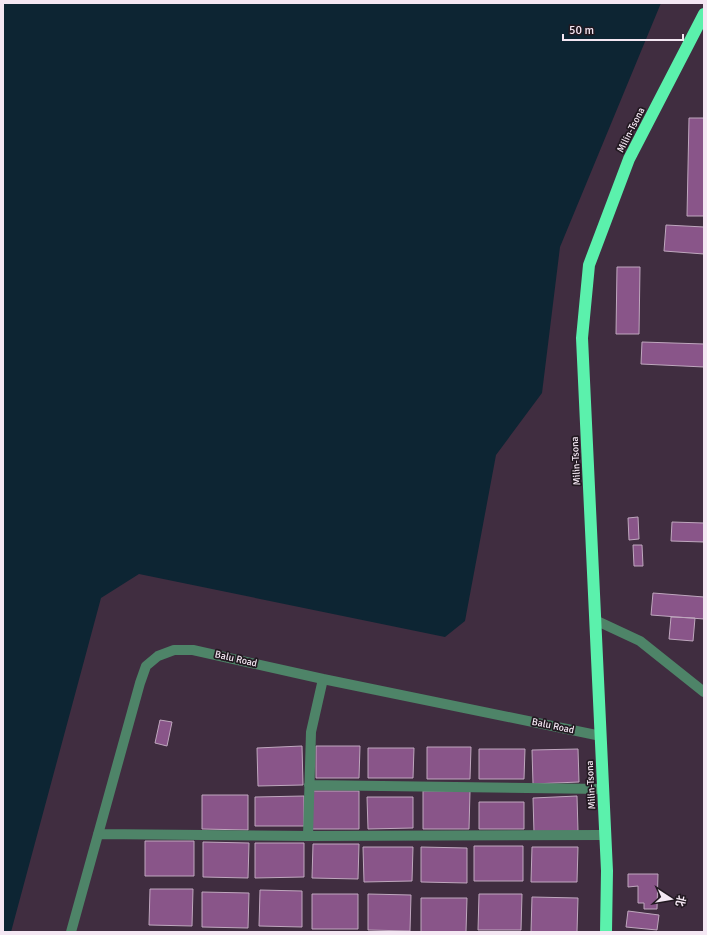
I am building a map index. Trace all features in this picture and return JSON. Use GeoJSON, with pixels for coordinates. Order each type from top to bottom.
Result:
{"type":"FeatureCollection","features":[{"type":"Feature","properties":{"kind":"highway","name":"Milin-Tsona"},"geometry":{"type":"LineString","coordinates":[[606,932],[607,871],[582,338],[589,265],[629,159],[704,14]]}},
{"type":"Feature","properties":{"kind":"street"},"geometry":{"type":"LineString","coordinates":[[595,620],[640,641],[704,692]]}},
{"type":"Feature","properties":{"kind":"street","name":"Balu Road"},"geometry":{"type":"LineString","coordinates":[[72,932],[140,683],[146,666],[158,656],[174,650],[193,650],[601,736]]}},
{"type":"Feature","properties":{"kind":"street"},"geometry":{"type":"LineString","coordinates":[[308,836],[311,732],[323,678]]}},
{"type":"Feature","properties":{"kind":"street"},"geometry":{"type":"LineString","coordinates":[[309,785],[603,789]]}},
{"type":"Feature","properties":{"kind":"street"},"geometry":{"type":"LineString","coordinates":[[98,834],[308,836],[605,834]]}},
{"type":"Feature","properties":{"kind":"water"},"geometry":{"type":"Polygon","coordinates":[[[3,3],[661,3],[560,247],[542,393],[496,455],[465,621],[445,637],[139,574],[101,598],[11,932],[3,932],[3,3]]]}},
{"type":"Feature","properties":{"kind":"building"},"geometry":{"type":"Polygon","coordinates":[[[689,118],[704,118],[704,216],[687,216],[689,118]]]}},
{"type":"Feature","properties":{"kind":"building"},"geometry":{"type":"Polygon","coordinates":[[[666,225],[704,227],[704,254],[664,251],[666,225]]]}},
{"type":"Feature","properties":{"kind":"building"},"geometry":{"type":"Polygon","coordinates":[[[617,267],[640,267],[639,334],[616,334],[617,267]]]}},
{"type":"Feature","properties":{"kind":"building"},"geometry":{"type":"Polygon","coordinates":[[[642,342],[704,344],[704,367],[641,364],[642,342]]]}},
{"type":"Feature","properties":{"kind":"building"},"geometry":{"type":"Polygon","coordinates":[[[638,517],[639,539],[629,540],[628,518],[638,517]]]}},
{"type":"Feature","properties":{"kind":"building"},"geometry":{"type":"Polygon","coordinates":[[[672,522],[704,523],[704,542],[671,541],[672,522]]]}},
{"type":"Feature","properties":{"kind":"building"},"geometry":{"type":"Polygon","coordinates":[[[633,545],[642,545],[643,566],[634,566],[633,545]]]}},
{"type":"Feature","properties":{"kind":"building"},"geometry":{"type":"Polygon","coordinates":[[[653,593],[704,597],[704,619],[651,615],[653,593]]]}},
{"type":"Feature","properties":{"kind":"building"},"geometry":{"type":"Polygon","coordinates":[[[671,617],[695,618],[693,641],[669,639],[671,617]]]}},
{"type":"Feature","properties":{"kind":"building"},"geometry":{"type":"Polygon","coordinates":[[[160,720],[172,722],[167,746],[155,743],[160,720]]]}},
{"type":"Feature","properties":{"kind":"building"},"geometry":{"type":"Polygon","coordinates":[[[302,746],[303,785],[258,786],[257,748],[302,746]]]}},
{"type":"Feature","properties":{"kind":"building"},"geometry":{"type":"Polygon","coordinates":[[[316,746],[360,746],[359,778],[316,778],[316,746]]]}},
{"type":"Feature","properties":{"kind":"building"},"geometry":{"type":"Polygon","coordinates":[[[427,747],[471,747],[470,779],[427,779],[427,747]]]}},
{"type":"Feature","properties":{"kind":"building"},"geometry":{"type":"Polygon","coordinates":[[[368,748],[414,748],[413,778],[368,778],[368,748]]]}},
{"type":"Feature","properties":{"kind":"building"},"geometry":{"type":"Polygon","coordinates":[[[479,749],[525,749],[524,779],[479,779],[479,749]]]}},
{"type":"Feature","properties":{"kind":"building"},"geometry":{"type":"Polygon","coordinates":[[[578,749],[579,782],[533,784],[532,750],[578,749]]]}},
{"type":"Feature","properties":{"kind":"building"},"geometry":{"type":"Polygon","coordinates":[[[312,791],[359,791],[359,829],[312,829],[312,791]]]}},
{"type":"Feature","properties":{"kind":"building"},"geometry":{"type":"Polygon","coordinates":[[[423,791],[470,791],[469,829],[423,829],[423,791]]]}},
{"type":"Feature","properties":{"kind":"building"},"geometry":{"type":"Polygon","coordinates":[[[202,795],[248,795],[248,830],[202,829],[202,795]]]}},
{"type":"Feature","properties":{"kind":"building"},"geometry":{"type":"Polygon","coordinates":[[[304,796],[304,826],[255,826],[255,797],[304,796]]]}},
{"type":"Feature","properties":{"kind":"building"},"geometry":{"type":"Polygon","coordinates":[[[577,796],[578,831],[534,833],[533,798],[577,796]]]}},
{"type":"Feature","properties":{"kind":"building"},"geometry":{"type":"Polygon","coordinates":[[[367,797],[413,797],[413,828],[368,829],[367,797]]]}},
{"type":"Feature","properties":{"kind":"building"},"geometry":{"type":"Polygon","coordinates":[[[479,802],[524,802],[524,829],[479,829],[479,802]]]}},
{"type":"Feature","properties":{"kind":"building"},"geometry":{"type":"Polygon","coordinates":[[[145,841],[194,841],[194,876],[145,876],[145,841]]]}},
{"type":"Feature","properties":{"kind":"building"},"geometry":{"type":"Polygon","coordinates":[[[203,842],[249,843],[248,878],[203,877],[203,842]]]}},
{"type":"Feature","properties":{"kind":"building"},"geometry":{"type":"Polygon","coordinates":[[[255,843],[304,843],[304,877],[255,878],[255,843]]]}},
{"type":"Feature","properties":{"kind":"building"},"geometry":{"type":"Polygon","coordinates":[[[313,844],[359,844],[358,879],[312,878],[313,844]]]}},
{"type":"Feature","properties":{"kind":"building"},"geometry":{"type":"Polygon","coordinates":[[[474,846],[523,846],[523,881],[474,881],[474,846]]]}},
{"type":"Feature","properties":{"kind":"building"},"geometry":{"type":"Polygon","coordinates":[[[363,847],[413,847],[412,881],[364,882],[363,847]]]}},
{"type":"Feature","properties":{"kind":"building"},"geometry":{"type":"Polygon","coordinates":[[[421,847],[467,848],[467,883],[421,882],[421,847]]]}},
{"type":"Feature","properties":{"kind":"building"},"geometry":{"type":"Polygon","coordinates":[[[532,847],[578,847],[577,882],[531,882],[532,847]]]}},
{"type":"Feature","properties":{"kind":"building"},"geometry":{"type":"Polygon","coordinates":[[[628,874],[658,874],[657,909],[644,909],[644,903],[638,903],[638,886],[628,887],[628,874]]]}},
{"type":"Feature","properties":{"kind":"building"},"geometry":{"type":"Polygon","coordinates":[[[150,889],[193,889],[192,926],[149,925],[150,889]]]}},
{"type":"Feature","properties":{"kind":"building"},"geometry":{"type":"Polygon","coordinates":[[[260,890],[302,891],[302,927],[259,926],[260,890]]]}},
{"type":"Feature","properties":{"kind":"building"},"geometry":{"type":"Polygon","coordinates":[[[202,892],[249,893],[248,928],[202,927],[202,892]]]}},
{"type":"Feature","properties":{"kind":"building"},"geometry":{"type":"Polygon","coordinates":[[[312,894],[358,894],[358,929],[312,929],[312,894]]]}},
{"type":"Feature","properties":{"kind":"building"},"geometry":{"type":"Polygon","coordinates":[[[368,894],[411,895],[410,931],[368,930],[368,894]]]}},
{"type":"Feature","properties":{"kind":"building"},"geometry":{"type":"Polygon","coordinates":[[[479,894],[522,894],[521,930],[478,930],[479,894]]]}},
{"type":"Feature","properties":{"kind":"building"},"geometry":{"type":"Polygon","coordinates":[[[532,897],[578,898],[577,932],[531,932],[532,897]]]}},
{"type":"Feature","properties":{"kind":"building"},"geometry":{"type":"Polygon","coordinates":[[[421,898],[467,898],[466,932],[421,932],[421,898]]]}},
{"type":"Feature","properties":{"kind":"building"},"geometry":{"type":"Polygon","coordinates":[[[628,911],[659,915],[657,930],[626,927],[628,911]]]}}]}
